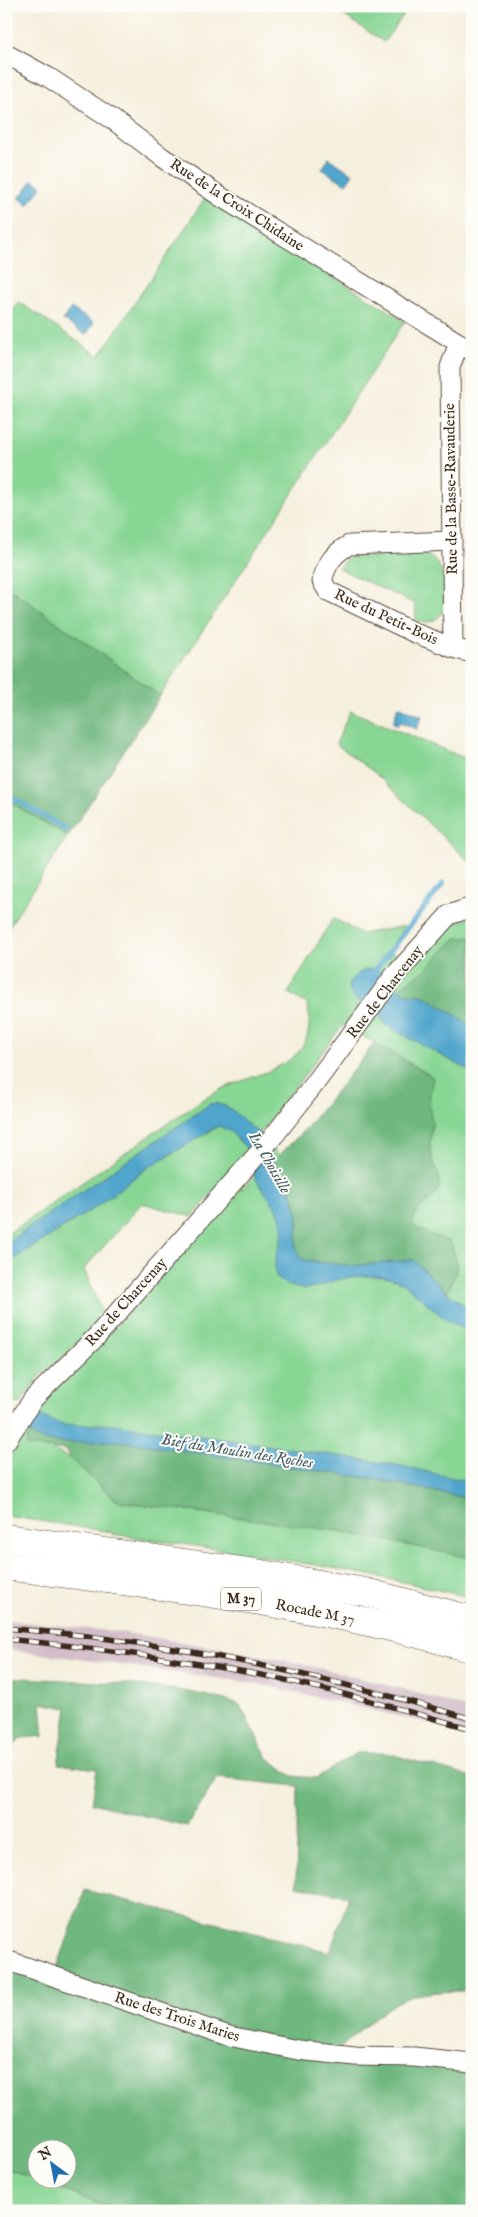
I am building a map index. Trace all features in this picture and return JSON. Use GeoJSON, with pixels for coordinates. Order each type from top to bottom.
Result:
{"type":"FeatureCollection","features":[{"type":"Feature","properties":{"kind":"highway","name":"Rocade M 37"},"geometry":{"type":"LineString","coordinates":[[6,1538],[250,1572],[356,1591],[472,1620]]}},
{"type":"Feature","properties":{"kind":"highway","name":"Rocade M 37"},"geometry":{"type":"LineString","coordinates":[[6,1566],[252,1600],[355,1619],[472,1649]]}},
{"type":"Feature","properties":{"kind":"street","name":"Rue de la Croix Chidaine"},"geometry":{"type":"LineString","coordinates":[[6,54],[48,76],[221,197],[465,347]]}},
{"type":"Feature","properties":{"kind":"street","name":"Rue de la Basse-Ravauderie"},"geometry":{"type":"LineString","coordinates":[[453,648],[450,367],[465,347]]}},
{"type":"Feature","properties":{"kind":"street","name":"Rue du Petit-Bois"},"geometry":{"type":"LineString","coordinates":[[452,541],[349,545],[337,552],[327,564],[322,581],[328,591],[415,633],[453,648]]}},
{"type":"Feature","properties":{"kind":"street"},"geometry":{"type":"LineString","coordinates":[[453,648],[472,653]]}},
{"type":"Feature","properties":{"kind":"street","name":"Rue de Charcenay"},"geometry":{"type":"LineString","coordinates":[[10,1434],[28,1406],[96,1337],[272,1138],[394,976],[449,915],[472,907]]}},
{"type":"Feature","properties":{"kind":"street","name":"Rue des Trois Maries"},"geometry":{"type":"LineString","coordinates":[[6,1960],[229,2036],[298,2050],[325,2053],[355,2056],[414,2057],[472,2063]]}},
{"type":"Feature","properties":{"kind":"shaded area"},"geometry":{"type":"Polygon","coordinates":[[[6,1620],[126,1633],[212,1647],[298,1663],[399,1688],[472,1710],[472,1737],[432,1724],[260,1684],[6,1649],[6,1620]]]}},
{"type":"Feature","properties":{"kind":"green space"},"geometry":{"type":"Polygon","coordinates":[[[330,6],[410,6],[384,42],[330,6]]]}},
{"type":"Feature","properties":{"kind":"green space"},"geometry":{"type":"Polygon","coordinates":[[[206,197],[405,321],[160,696],[6,586],[6,322],[19,302],[99,356],[206,197]]]}},
{"type":"Feature","properties":{"kind":"green space"},"geometry":{"type":"Polygon","coordinates":[[[421,554],[430,557],[436,562],[443,577],[444,586],[443,612],[434,620],[428,622],[416,622],[415,604],[338,568],[347,558],[351,557],[421,554]]]}},
{"type":"Feature","properties":{"kind":"green space"},"geometry":{"type":"Polygon","coordinates":[[[6,586],[160,696],[68,836],[6,800],[6,586]]]}},
{"type":"Feature","properties":{"kind":"green space"},"geometry":{"type":"Polygon","coordinates":[[[350,711],[472,761],[472,864],[375,773],[336,744],[350,711]]]}},
{"type":"Feature","properties":{"kind":"green space"},"geometry":{"type":"Polygon","coordinates":[[[6,800],[68,836],[6,931],[6,800]]]}},
{"type":"Feature","properties":{"kind":"green space"},"geometry":{"type":"Polygon","coordinates":[[[472,917],[472,1513],[25,1419],[114,1328],[171,1266],[199,1234],[251,1167],[240,1191],[254,1177],[258,1158],[272,1146],[279,1156],[309,1125],[375,1043],[343,1025],[260,1133],[231,1109],[218,1104],[210,1104],[6,1243],[6,1235],[200,1101],[289,1060],[299,1050],[306,1038],[309,1023],[307,1004],[288,993],[333,918],[361,934],[405,926],[388,950],[414,965],[447,930],[455,924],[472,917]]]}},
{"type":"Feature","properties":{"kind":"green space"},"geometry":{"type":"Polygon","coordinates":[[[472,937],[472,1026],[425,996],[409,994],[398,989],[424,971],[456,938],[472,937]]]}},
{"type":"Feature","properties":{"kind":"green space"},"geometry":{"type":"Polygon","coordinates":[[[375,1043],[433,1077],[429,1101],[432,1124],[430,1146],[433,1162],[439,1175],[439,1189],[416,1212],[412,1223],[418,1229],[450,1242],[455,1256],[456,1267],[454,1278],[447,1292],[413,1260],[351,1266],[304,1260],[300,1257],[296,1248],[298,1215],[294,1198],[287,1183],[273,1162],[309,1125],[375,1043]]]}},
{"type":"Feature","properties":{"kind":"green space"},"geometry":{"type":"Polygon","coordinates":[[[219,1126],[230,1131],[249,1151],[192,1217],[142,1203],[84,1269],[103,1316],[52,1369],[44,1371],[19,1404],[6,1399],[6,1386],[15,1381],[6,1344],[6,1264],[93,1209],[147,1168],[219,1126]]]}},
{"type":"Feature","properties":{"kind":"green space"},"geometry":{"type":"Polygon","coordinates":[[[6,1418],[53,1450],[70,1458],[117,1501],[338,1531],[472,1558],[472,1598],[338,1569],[6,1516],[6,1497],[10,1491],[6,1490],[6,1476],[11,1459],[6,1458],[6,1418]]]}},
{"type":"Feature","properties":{"kind":"green space"},"geometry":{"type":"Polygon","coordinates":[[[32,1433],[39,1438],[60,1442],[118,1440],[368,1478],[472,1499],[472,1558],[338,1531],[117,1501],[70,1458],[66,1450],[26,1446],[28,1436],[32,1433]]]}},
{"type":"Feature","properties":{"kind":"green space"},"geometry":{"type":"Polygon","coordinates":[[[6,1677],[153,1687],[211,1696],[239,1704],[268,1758],[292,1776],[316,1778],[357,1753],[386,1753],[472,1777],[472,1991],[427,1993],[402,2000],[375,2017],[335,2053],[472,2063],[472,2211],[118,2211],[63,2190],[78,2190],[78,2140],[28,2140],[28,2176],[6,2168],[6,1960],[54,1976],[85,1890],[330,1952],[349,1896],[296,1886],[298,1786],[217,1778],[187,1826],[92,1803],[97,1769],[58,1764],[67,1708],[41,1703],[44,1736],[21,1738],[6,1754],[6,1677]]]}},
{"type":"Feature","properties":{"kind":"green space"},"geometry":{"type":"Polygon","coordinates":[[[6,2168],[28,2176],[28,2190],[63,2190],[118,2211],[6,2211],[6,2168]]]}},
{"type":"Feature","properties":{"kind":"water"},"geometry":{"type":"Polygon","coordinates":[[[329,158],[353,174],[346,184],[322,169],[329,158]]]}},
{"type":"Feature","properties":{"kind":"water"},"geometry":{"type":"Polygon","coordinates":[[[33,180],[42,186],[28,205],[19,198],[33,180]]]}},
{"type":"Feature","properties":{"kind":"water"},"geometry":{"type":"Polygon","coordinates":[[[71,308],[94,323],[86,335],[63,320],[71,308]]]}},
{"type":"Feature","properties":{"kind":"water"},"geometry":{"type":"Polygon","coordinates":[[[398,706],[422,716],[417,729],[400,722],[398,725],[393,723],[398,706]]]}},
{"type":"Feature","properties":{"kind":"water"},"geometry":{"type":"Polygon","coordinates":[[[368,969],[383,972],[398,989],[409,994],[425,996],[472,1026],[472,1072],[387,1026],[378,1015],[355,998],[350,992],[350,981],[368,969]]]}},
{"type":"Feature","properties":{"kind":"water"},"geometry":{"type":"Polygon","coordinates":[[[210,1104],[218,1104],[231,1109],[260,1133],[260,1141],[249,1151],[230,1131],[218,1126],[147,1168],[93,1209],[6,1264],[6,1243],[210,1104]]]}},
{"type":"Feature","properties":{"kind":"water","name":"La Choisille"},"geometry":{"type":"Polygon","coordinates":[[[266,1150],[291,1192],[298,1220],[296,1247],[297,1252],[304,1260],[351,1266],[414,1260],[444,1290],[472,1311],[472,1334],[445,1319],[403,1283],[395,1280],[377,1276],[359,1276],[306,1289],[291,1286],[277,1278],[275,1266],[282,1225],[277,1209],[258,1182],[251,1167],[266,1150]]]}},
{"type":"Feature","properties":{"kind":"water","name":"Bief du Moulin des Roches"},"geometry":{"type":"Polygon","coordinates":[[[30,1412],[63,1425],[112,1424],[397,1465],[472,1482],[472,1499],[368,1478],[118,1441],[53,1442],[37,1438],[24,1430],[30,1412]]]}},
{"type":"Feature","properties":{"kind":"waterway"},"geometry":{"type":"LineString","coordinates":[[6,794],[67,830]]}},
{"type":"Feature","properties":{"kind":"waterway"},"geometry":{"type":"LineString","coordinates":[[371,975],[443,884]]}},
{"type":"Feature","properties":{"kind":"railway"},"geometry":{"type":"LineString","coordinates":[[6,1628],[102,1638],[206,1654],[340,1683],[472,1719]]}},
{"type":"Feature","properties":{"kind":"railway"},"geometry":{"type":"LineString","coordinates":[[6,1639],[129,1653],[251,1673],[390,1706],[472,1729]]}}]}
